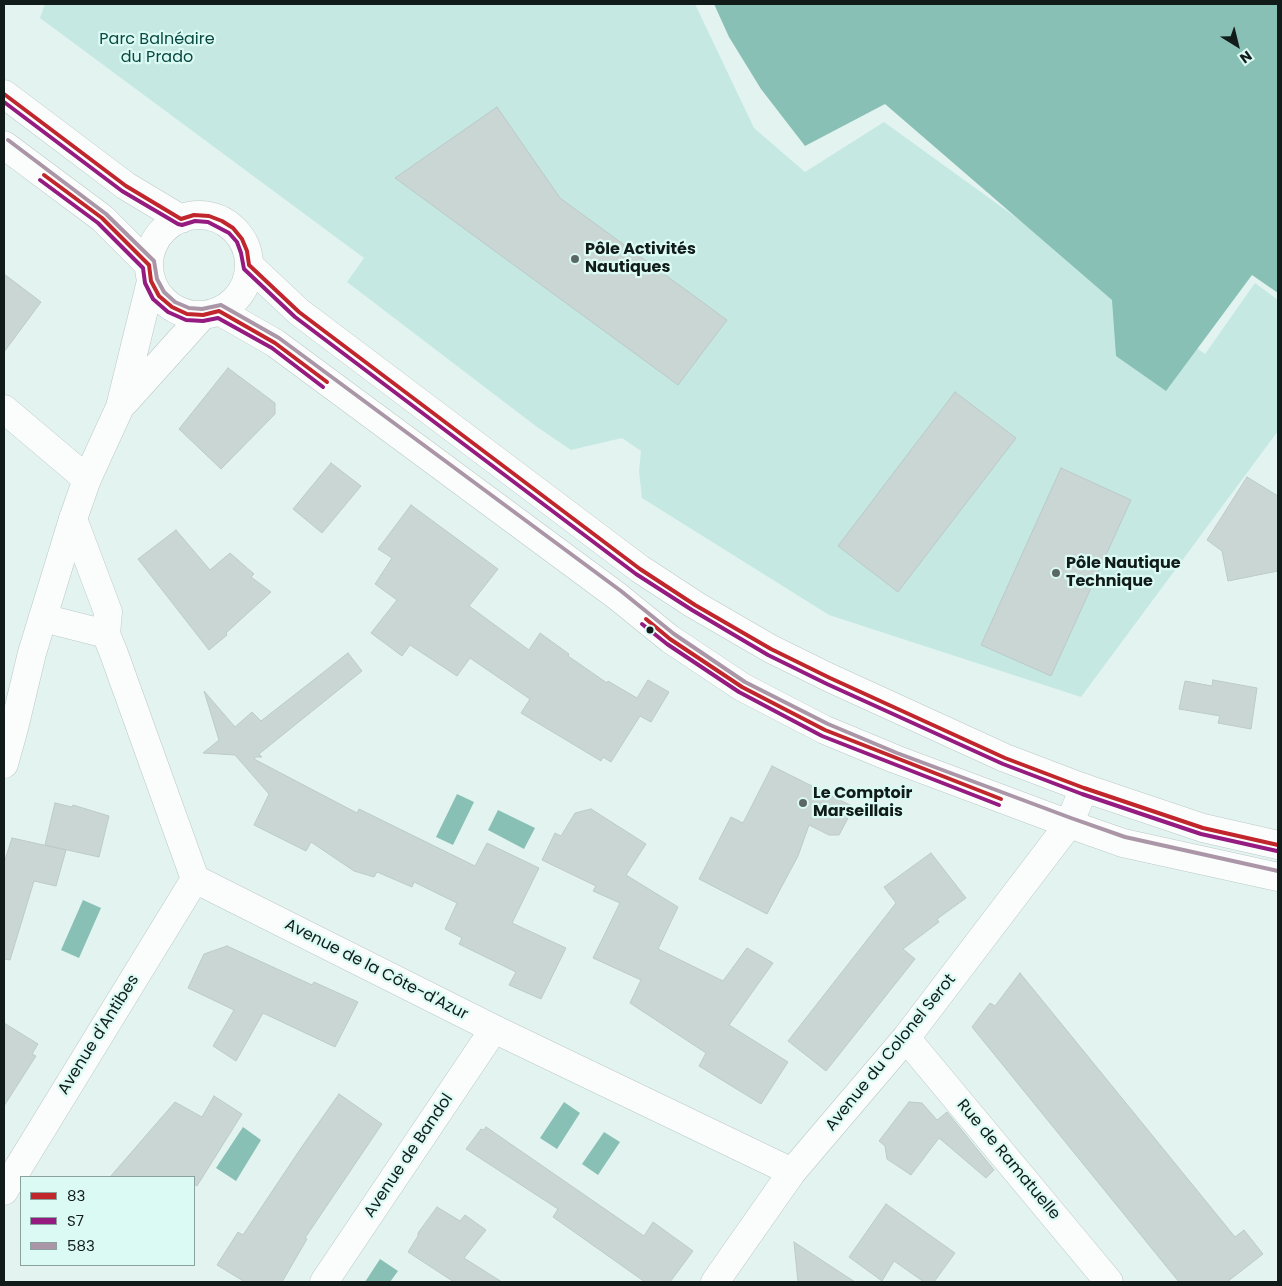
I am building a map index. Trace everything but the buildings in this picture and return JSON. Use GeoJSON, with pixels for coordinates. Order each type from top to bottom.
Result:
{"type":"FeatureCollection","features":[{"type":"Feature","properties":{"kind":"street"},"geometry":{"type":"LineString","coordinates":[[4,94],[126,186],[181,219]]}},
{"type":"Feature","properties":{"kind":"street"},"geometry":{"type":"LineString","coordinates":[[4,145],[102,218],[150,273],[159,296],[172,307],[187,314],[211,313],[230,306],[244,287],[249,265],[247,251],[242,239],[228,224],[209,216],[194,216],[181,219],[168,226],[158,237],[152,251],[150,273],[120,407],[87,479],[73,519],[9,727],[4,764]]}},
{"type":"Feature","properties":{"kind":"street"},"geometry":{"type":"LineString","coordinates":[[249,265],[299,312],[640,569],[695,605],[771,649],[1005,758],[1084,788],[1203,828],[1278,845]]}},
{"type":"Feature","properties":{"kind":"street"},"geometry":{"type":"LineString","coordinates":[[120,407],[211,313]]}},
{"type":"Feature","properties":{"kind":"street"},"geometry":{"type":"LineString","coordinates":[[211,313],[275,343],[617,596],[670,639],[742,687],[825,730],[895,759],[1068,824],[1123,843],[1278,877]]}},
{"type":"Feature","properties":{"kind":"street"},"geometry":{"type":"LineString","coordinates":[[4,409],[87,479]]}},
{"type":"Feature","properties":{"kind":"street"},"geometry":{"type":"LineString","coordinates":[[73,519],[108,612],[110,642],[195,879]]}},
{"type":"Feature","properties":{"kind":"street"},"geometry":{"type":"LineString","coordinates":[[43,618],[110,642]]}},
{"type":"Feature","properties":{"kind":"street","name":"Avenue du Colonel Serot"},"geometry":{"type":"LineString","coordinates":[[715,1282],[792,1172],[906,1038],[1068,824],[1084,788]]}},
{"type":"Feature","properties":{"kind":"street","name":"Avenue de la Côte-d'Azur"},"geometry":{"type":"LineString","coordinates":[[195,879],[494,1029],[792,1172]]}},
{"type":"Feature","properties":{"kind":"street","name":"Avenue d'Antibes"},"geometry":{"type":"LineString","coordinates":[[4,1190],[195,879]]}},
{"type":"Feature","properties":{"kind":"street","name":"Avenue de Bandol"},"geometry":{"type":"LineString","coordinates":[[324,1282],[494,1029]]}},
{"type":"Feature","properties":{"kind":"street","name":"Rue de Ramatuelle"},"geometry":{"type":"LineString","coordinates":[[906,1038],[1109,1282]]}},
{"type":"Feature","properties":{"kind":"green space","name":"Parc Balnéaire du Prado"},"geometry":{"type":"Polygon","coordinates":[[[45,4],[695,4],[754,128],[805,172],[884,122],[1205,354],[1255,283],[1278,300],[1278,431],[1081,697],[829,615],[642,498],[639,471],[641,451],[622,438],[571,450],[537,427],[347,282],[364,258],[40,18],[45,4]]]}},
{"type":"Feature","properties":{"kind":"shaded area"},"geometry":{"type":"Polygon","coordinates":[[[714,4],[1278,4],[1278,293],[1252,275],[1166,391],[1116,356],[1112,300],[885,104],[805,146],[761,89],[729,37],[714,4]]]}},
{"type":"Feature","properties":{"kind":"shaded area"},"geometry":{"type":"Polygon","coordinates":[[[457,794],[474,802],[453,845],[436,837],[457,794]]]}},
{"type":"Feature","properties":{"kind":"shaded area"},"geometry":{"type":"Polygon","coordinates":[[[498,810],[535,828],[524,849],[488,830],[498,810]]]}},
{"type":"Feature","properties":{"kind":"shaded area"},"geometry":{"type":"Polygon","coordinates":[[[83,900],[101,908],[79,958],[61,950],[83,900]]]}},
{"type":"Feature","properties":{"kind":"shaded area"},"geometry":{"type":"Polygon","coordinates":[[[564,1102],[580,1113],[557,1149],[540,1138],[564,1102]]]}},
{"type":"Feature","properties":{"kind":"shaded area"},"geometry":{"type":"Polygon","coordinates":[[[243,1127],[261,1140],[236,1181],[216,1168],[243,1127]]]}},
{"type":"Feature","properties":{"kind":"shaded area"},"geometry":{"type":"Polygon","coordinates":[[[604,1132],[620,1142],[598,1175],[582,1164],[604,1132]]]}},
{"type":"Feature","properties":{"kind":"shaded area"},"geometry":{"type":"Polygon","coordinates":[[[380,1259],[398,1271],[390,1282],[365,1282],[380,1259]]]}},
{"type":"Feature","properties":{"kind":"transit line","name":"83"},"geometry":{"type":"LineString","coordinates":[[4,94],[126,186],[181,219],[194,215],[209,216],[233,228],[242,239],[247,251],[249,265],[299,312],[640,569],[695,605],[771,649],[1005,758],[1084,788],[1203,828],[1278,845]]}},
{"type":"Feature","properties":{"kind":"transit line","name":"S7"},"geometry":{"type":"LineString","coordinates":[[4,102],[122,191],[178,224],[182,225],[195,221],[208,222],[229,233],[237,242],[244,269],[295,317],[636,574],[768,655],[1003,764],[1082,794],[1201,834],[1277,851]]}},
{"type":"Feature","properties":{"kind":"transit line","name":"583"},"geometry":{"type":"LineString","coordinates":[[8,140],[106,214],[154,261],[157,279],[164,292],[175,302],[189,308],[202,309],[221,305],[279,338],[621,591],[674,634],[745,682],[828,724],[897,753],[1071,818],[1125,837],[1278,871]]}},
{"type":"Feature","properties":{"kind":"transit line","name":"83"},"geometry":{"type":"LineString","coordinates":[[44,175],[102,218],[149,265],[151,281],[159,296],[172,307],[187,314],[203,315],[219,311],[275,343],[327,382]]}},
{"type":"Feature","properties":{"kind":"transit line","name":"S7"},"geometry":{"type":"LineString","coordinates":[[40,180],[98,223],[143,268],[145,283],[153,299],[168,312],[186,320],[203,321],[218,318],[272,348],[323,387]]}},
{"type":"Feature","properties":{"kind":"transit line","name":"83"},"geometry":{"type":"LineString","coordinates":[[646,619],[670,639],[742,687],[825,730],[1001,799]]}},
{"type":"Feature","properties":{"kind":"transit line","name":"S7"},"geometry":{"type":"LineString","coordinates":[[642,624],[667,644],[739,692],[822,736],[999,805]]}},
{"type":"Feature","properties":{"kind":"place","name":"Pôle Activités Nautiques"},"geometry":{"type":"Point","coordinates":[575,259]}},
{"type":"Feature","properties":{"kind":"place","name":"Pôle Nautique Technique"},"geometry":{"type":"Point","coordinates":[1056,573]}},
{"type":"Feature","properties":{"kind":"place","name":"Le Comptoir Marseillais"},"geometry":{"type":"Point","coordinates":[803,803]}}]}
